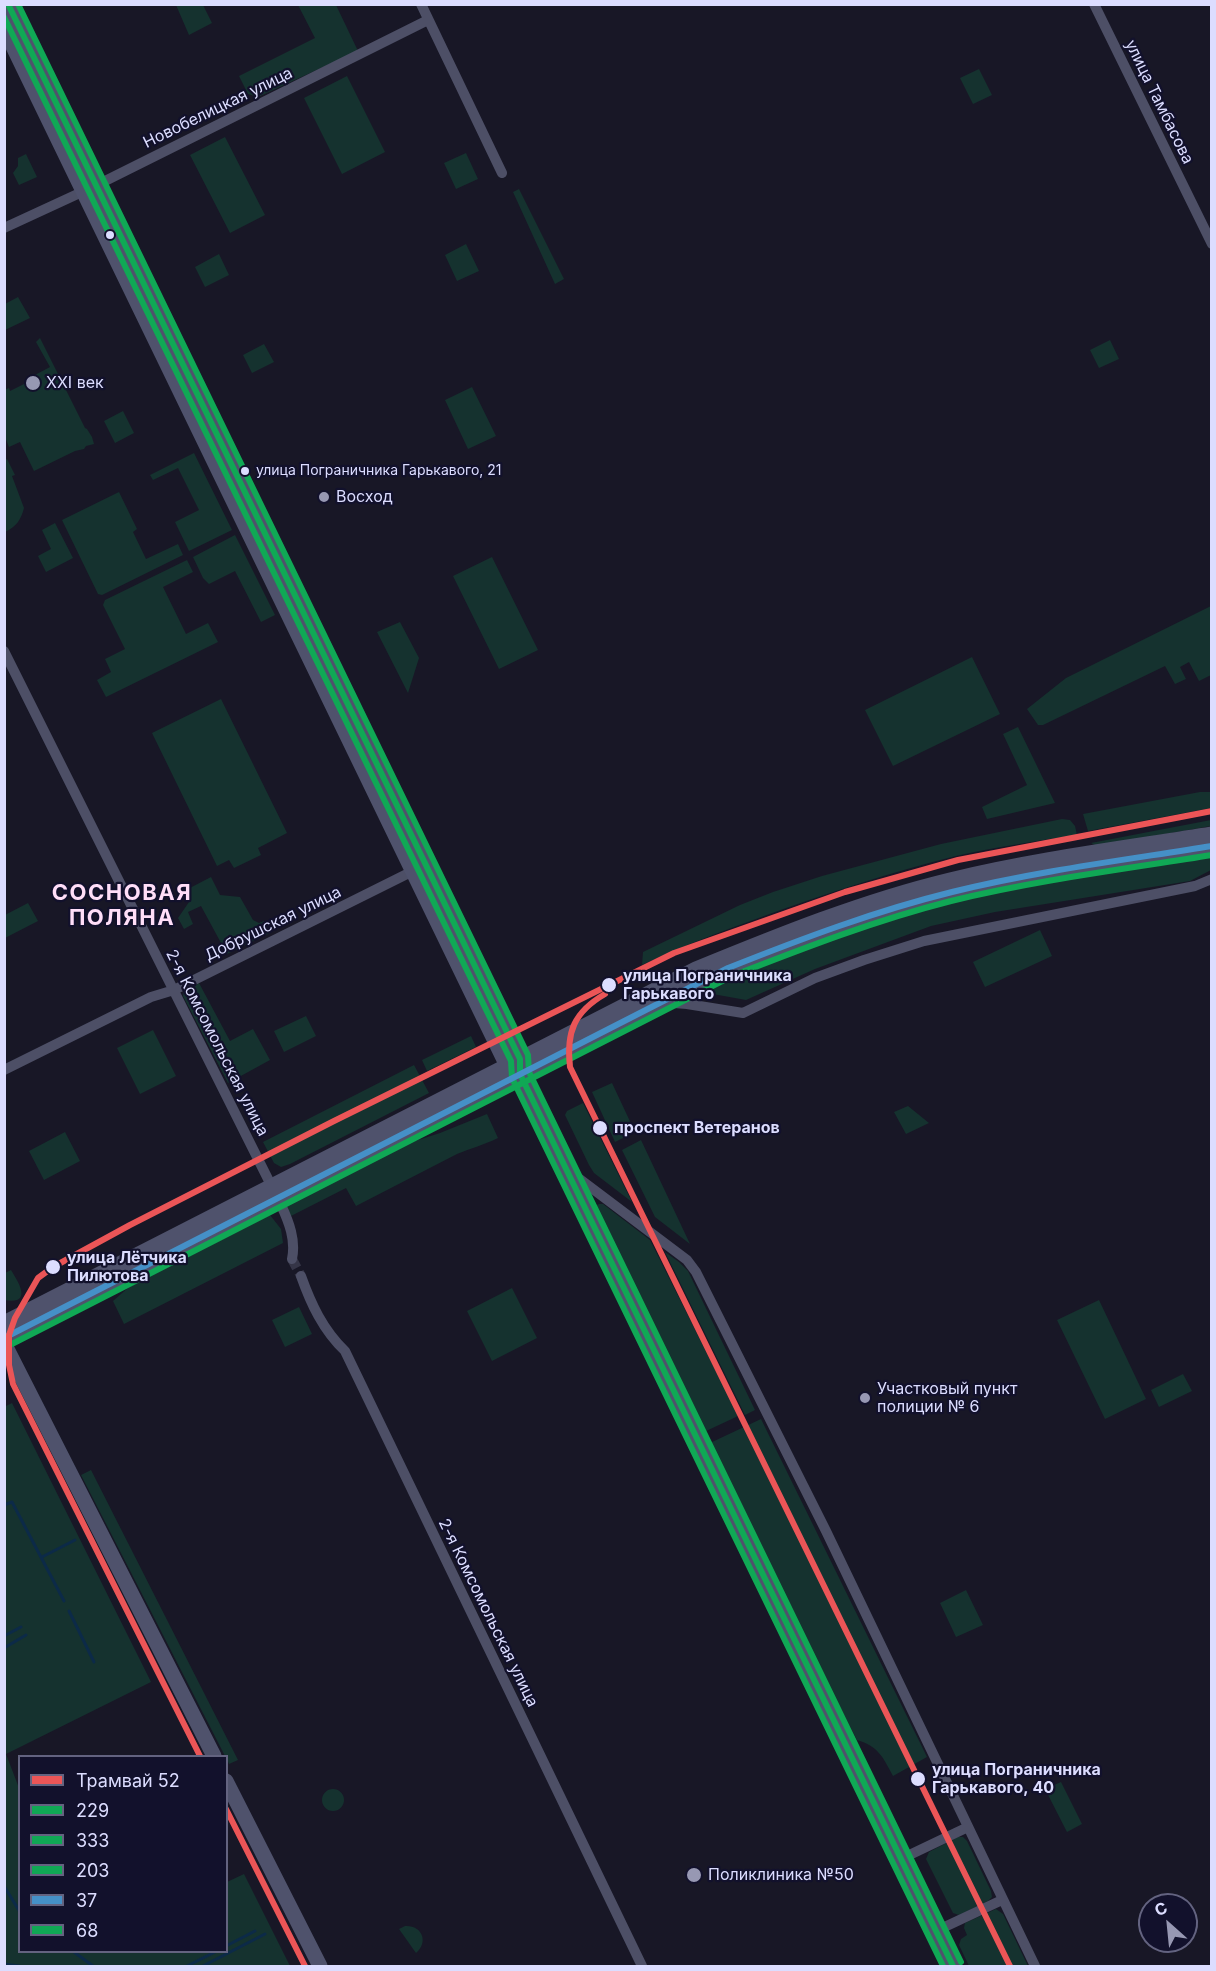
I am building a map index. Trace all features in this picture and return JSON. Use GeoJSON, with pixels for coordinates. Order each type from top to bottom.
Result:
{"type":"FeatureCollection","features":[{"type":"Feature","properties":{"kind":"street"},"geometry":{"type":"LineString","coordinates":[[8,4],[89,188]]}},
{"type":"Feature","properties":{"kind":"street"},"geometry":{"type":"LineString","coordinates":[[421,4],[502,173]]}},
{"type":"Feature","properties":{"kind":"street","name":"улица Тамбасова"},"geometry":{"type":"LineString","coordinates":[[1094,4],[1212,244]]}},
{"type":"Feature","properties":{"kind":"street","name":"Новобелицкая улица"},"geometry":{"type":"LineString","coordinates":[[4,228],[428,20]]}},
{"type":"Feature","properties":{"kind":"street"},"geometry":{"type":"LineString","coordinates":[[4,28],[89,188],[953,1966]]}},
{"type":"Feature","properties":{"kind":"street","name":"2-я Комсомольская улица"},"geometry":{"type":"LineString","coordinates":[[4,651],[275,1192],[290,1227],[294,1247],[292,1259]]}},
{"type":"Feature","properties":{"kind":"street"},"geometry":{"type":"LineString","coordinates":[[4,1338],[696,969],[840,912],[975,874],[1212,834]]}},
{"type":"Feature","properties":{"kind":"street"},"geometry":{"type":"LineString","coordinates":[[516,1066],[661,1002],[728,968],[846,923],[896,907],[976,886],[1212,846]]}},
{"type":"Feature","properties":{"kind":"street","name":"Добрушская улица"},"geometry":{"type":"LineString","coordinates":[[4,1070],[151,997],[174,990],[419,868]]}},
{"type":"Feature","properties":{"kind":"street"},"geometry":{"type":"LineString","coordinates":[[661,1002],[743,1013],[815,978],[924,941],[1195,886],[1212,879]]}},
{"type":"Feature","properties":{"kind":"street"},"geometry":{"type":"LineString","coordinates":[[566,1169],[687,1260],[696,1272],[826,1531],[1035,1966]]}},
{"type":"Feature","properties":{"kind":"street"},"geometry":{"type":"LineString","coordinates":[[4,1323],[275,1192]]}},
{"type":"Feature","properties":{"kind":"street","name":"2-я Комсомольская улица"},"geometry":{"type":"LineString","coordinates":[[300,1276],[321,1323],[333,1341],[345,1351],[642,1966]]}},
{"type":"Feature","properties":{"kind":"street"},"geometry":{"type":"LineString","coordinates":[[4,1343],[213,1755]]}},
{"type":"Feature","properties":{"kind":"street"},"geometry":{"type":"LineString","coordinates":[[228,1785],[320,1966]]}},
{"type":"Feature","properties":{"kind":"street"},"geometry":{"type":"LineString","coordinates":[[901,1859],[968,1827]]}},
{"type":"Feature","properties":{"kind":"street"},"geometry":{"type":"LineString","coordinates":[[936,1931],[1002,1899]]}},
{"type":"Feature","properties":{"kind":"green space"},"geometry":{"type":"Polygon","coordinates":[[[176,5],[203,5],[212,23],[189,35],[176,5]]]}},
{"type":"Feature","properties":{"kind":"green space"},"geometry":{"type":"Polygon","coordinates":[[[298,5],[336,5],[358,51],[258,97],[248,94],[239,76],[315,38],[298,5]]]}},
{"type":"Feature","properties":{"kind":"green space"},"geometry":{"type":"Polygon","coordinates":[[[979,69],[992,95],[973,104],[960,78],[979,69]]]}},
{"type":"Feature","properties":{"kind":"green space"},"geometry":{"type":"Polygon","coordinates":[[[347,76],[385,152],[342,174],[304,98],[347,76]]]}},
{"type":"Feature","properties":{"kind":"green space"},"geometry":{"type":"Polygon","coordinates":[[[225,137],[265,215],[230,233],[190,155],[225,137]]]}},
{"type":"Feature","properties":{"kind":"green space"},"geometry":{"type":"Polygon","coordinates":[[[466,153],[478,179],[456,189],[444,163],[466,153]]]}},
{"type":"Feature","properties":{"kind":"green space"},"geometry":{"type":"Polygon","coordinates":[[[26,154],[37,177],[19,185],[13,173],[18,166],[18,158],[26,154]]]}},
{"type":"Feature","properties":{"kind":"green space"},"geometry":{"type":"Polygon","coordinates":[[[519,189],[564,279],[555,284],[513,192],[519,189]]]}},
{"type":"Feature","properties":{"kind":"green space"},"geometry":{"type":"Polygon","coordinates":[[[466,244],[479,271],[457,281],[445,255],[466,244]]]}},
{"type":"Feature","properties":{"kind":"green space"},"geometry":{"type":"Polygon","coordinates":[[[219,254],[229,275],[205,287],[195,267],[219,254]]]}},
{"type":"Feature","properties":{"kind":"green space"},"geometry":{"type":"Polygon","coordinates":[[[18,297],[30,318],[5,330],[5,304],[18,297]]]}},
{"type":"Feature","properties":{"kind":"green space","name":"XXI век"},"geometry":{"type":"Polygon","coordinates":[[[40,338],[94,444],[34,471],[20,442],[9,447],[5,437],[4,390],[9,388],[10,391],[34,379],[33,376],[50,367],[36,342],[40,338]]]}},
{"type":"Feature","properties":{"kind":"green space"},"geometry":{"type":"Polygon","coordinates":[[[1110,340],[1119,359],[1099,368],[1090,350],[1110,340]]]}},
{"type":"Feature","properties":{"kind":"green space"},"geometry":{"type":"Polygon","coordinates":[[[264,344],[274,362],[252,373],[243,355],[264,344]]]}},
{"type":"Feature","properties":{"kind":"green space"},"geometry":{"type":"Polygon","coordinates":[[[472,387],[496,436],[468,449],[445,400],[472,387]]]}},
{"type":"Feature","properties":{"kind":"green space"},"geometry":{"type":"Polygon","coordinates":[[[123,411],[134,433],[115,443],[104,421],[123,411]]]}},
{"type":"Feature","properties":{"kind":"green space"},"geometry":{"type":"Polygon","coordinates":[[[194,453],[232,530],[189,551],[175,522],[199,510],[178,468],[153,480],[150,475],[194,453]]]}},
{"type":"Feature","properties":{"kind":"green space"},"geometry":{"type":"Polygon","coordinates":[[[7,459],[15,475],[12,476],[24,508],[18,523],[5,532],[4,460],[7,459]]]}},
{"type":"Feature","properties":{"kind":"green space"},"geometry":{"type":"Polygon","coordinates":[[[119,492],[137,529],[133,532],[146,559],[178,544],[183,555],[102,595],[98,594],[62,520],[119,492]]]}},
{"type":"Feature","properties":{"kind":"green space"},"geometry":{"type":"Polygon","coordinates":[[[55,523],[73,558],[46,572],[38,556],[51,549],[42,530],[55,523]]]}},
{"type":"Feature","properties":{"kind":"green space"},"geometry":{"type":"Polygon","coordinates":[[[235,535],[275,615],[261,622],[235,571],[209,584],[203,578],[193,557],[235,535]]]}},
{"type":"Feature","properties":{"kind":"green space"},"geometry":{"type":"Polygon","coordinates":[[[492,557],[538,650],[499,669],[453,576],[492,557]]]}},
{"type":"Feature","properties":{"kind":"green space"},"geometry":{"type":"Polygon","coordinates":[[[187,560],[193,572],[163,587],[186,634],[208,623],[218,642],[106,697],[97,680],[111,672],[105,659],[125,649],[103,605],[105,600],[187,560]]]}},
{"type":"Feature","properties":{"kind":"green space"},"geometry":{"type":"Polygon","coordinates":[[[1211,606],[1211,675],[1199,681],[1189,662],[1180,667],[1186,679],[1175,684],[1165,666],[1043,725],[1038,725],[1027,709],[1066,678],[1211,606]]]}},
{"type":"Feature","properties":{"kind":"green space"},"geometry":{"type":"Polygon","coordinates":[[[400,622],[419,658],[408,693],[377,632],[400,622]]]}},
{"type":"Feature","properties":{"kind":"green space"},"geometry":{"type":"Polygon","coordinates":[[[972,657],[1000,714],[893,766],[865,710],[972,657]]]}},
{"type":"Feature","properties":{"kind":"green space"},"geometry":{"type":"Polygon","coordinates":[[[221,699],[287,833],[258,848],[261,855],[234,868],[229,860],[217,866],[152,733],[221,699]]]}},
{"type":"Feature","properties":{"kind":"green space"},"geometry":{"type":"Polygon","coordinates":[[[1018,727],[1055,803],[987,819],[982,807],[1027,785],[1003,734],[1018,727]]]}},
{"type":"Feature","properties":{"kind":"green space"},"geometry":{"type":"Polygon","coordinates":[[[1200,792],[1211,792],[1211,808],[1088,831],[1083,814],[1200,792]]]}},
{"type":"Feature","properties":{"kind":"green space"},"geometry":{"type":"Polygon","coordinates":[[[1062,819],[1070,820],[1075,826],[1077,835],[971,853],[883,876],[811,899],[687,945],[642,965],[643,952],[740,905],[773,892],[822,876],[941,844],[1062,819]]]}},
{"type":"Feature","properties":{"kind":"green space"},"geometry":{"type":"Polygon","coordinates":[[[1211,820],[1211,826],[1097,846],[1091,843],[1211,820]]]}},
{"type":"Feature","properties":{"kind":"green space"},"geometry":{"type":"Polygon","coordinates":[[[1211,853],[1211,870],[1190,881],[995,912],[931,926],[815,969],[746,1000],[696,991],[852,928],[969,893],[1211,853]]]}},
{"type":"Feature","properties":{"kind":"green space"},"geometry":{"type":"Polygon","coordinates":[[[211,877],[220,895],[240,897],[253,920],[259,923],[264,921],[270,933],[227,954],[201,906],[188,912],[193,924],[184,929],[178,918],[189,902],[186,890],[211,877]]]}},
{"type":"Feature","properties":{"kind":"green space"},"geometry":{"type":"Polygon","coordinates":[[[28,903],[38,921],[5,938],[5,915],[28,903]]]}},
{"type":"Feature","properties":{"kind":"green space"},"geometry":{"type":"Polygon","coordinates":[[[1040,930],[1052,956],[985,987],[973,962],[1040,930]]]}},
{"type":"Feature","properties":{"kind":"green space"},"geometry":{"type":"Polygon","coordinates":[[[199,983],[230,1041],[253,1029],[270,1060],[228,1083],[183,996],[184,991],[199,983]]]}},
{"type":"Feature","properties":{"kind":"green space"},"geometry":{"type":"Polygon","coordinates":[[[306,1016],[316,1036],[284,1052],[274,1031],[306,1016]]]}},
{"type":"Feature","properties":{"kind":"green space"},"geometry":{"type":"Polygon","coordinates":[[[153,1030],[176,1076],[140,1094],[117,1048],[153,1030]]]}},
{"type":"Feature","properties":{"kind":"green space"},"geometry":{"type":"Polygon","coordinates":[[[471,1036],[476,1047],[427,1071],[422,1060],[471,1036]]]}},
{"type":"Feature","properties":{"kind":"green space"},"geometry":{"type":"Polygon","coordinates":[[[414,1065],[429,1093],[290,1164],[281,1167],[274,1163],[263,1142],[414,1065]]]}},
{"type":"Feature","properties":{"kind":"green space"},"geometry":{"type":"Polygon","coordinates":[[[612,1083],[635,1132],[615,1142],[592,1092],[612,1083]]]}},
{"type":"Feature","properties":{"kind":"green space"},"geometry":{"type":"Polygon","coordinates":[[[583,1103],[632,1202],[594,1173],[589,1165],[565,1115],[567,1111],[583,1103]]]}},
{"type":"Feature","properties":{"kind":"green space"},"geometry":{"type":"Polygon","coordinates":[[[908,1106],[929,1123],[906,1134],[894,1112],[908,1106]]]}},
{"type":"Feature","properties":{"kind":"green space"},"geometry":{"type":"Polygon","coordinates":[[[487,1114],[498,1138],[457,1154],[356,1206],[346,1188],[289,1217],[284,1207],[412,1142],[487,1114]]]}},
{"type":"Feature","properties":{"kind":"green space"},"geometry":{"type":"Polygon","coordinates":[[[65,1132],[80,1161],[44,1180],[29,1151],[65,1132]]]}},
{"type":"Feature","properties":{"kind":"green space"},"geometry":{"type":"Polygon","coordinates":[[[641,1140],[690,1244],[655,1217],[622,1150],[641,1140]]]}},
{"type":"Feature","properties":{"kind":"green space"},"geometry":{"type":"Polygon","coordinates":[[[603,1204],[650,1240],[738,1415],[736,1417],[704,1432],[596,1213],[595,1206],[603,1204]]]}},
{"type":"Feature","properties":{"kind":"green space"},"geometry":{"type":"Polygon","coordinates":[[[270,1215],[281,1229],[283,1243],[124,1324],[113,1301],[129,1287],[270,1215]]]}},
{"type":"Feature","properties":{"kind":"green space"},"geometry":{"type":"Polygon","coordinates":[[[665,1252],[688,1271],[755,1410],[745,1415],[665,1252]]]}},
{"type":"Feature","properties":{"kind":"green space"},"geometry":{"type":"Polygon","coordinates":[[[11,1270],[21,1292],[21,1296],[13,1301],[4,1300],[5,1273],[11,1270]]]}},
{"type":"Feature","properties":{"kind":"green space"},"geometry":{"type":"Polygon","coordinates":[[[512,1288],[537,1338],[492,1361],[467,1311],[512,1288]]]}},
{"type":"Feature","properties":{"kind":"green space"},"geometry":{"type":"Polygon","coordinates":[[[1099,1300],[1146,1399],[1105,1419],[1057,1320],[1099,1300]]]}},
{"type":"Feature","properties":{"kind":"green space"},"geometry":{"type":"Polygon","coordinates":[[[299,1307],[312,1334],[285,1347],[272,1320],[299,1307]]]}},
{"type":"Feature","properties":{"kind":"green space"},"geometry":{"type":"Polygon","coordinates":[[[1183,1374],[1192,1391],[1159,1407],[1151,1390],[1183,1374]]]}},
{"type":"Feature","properties":{"kind":"green space"},"geometry":{"type":"Polygon","coordinates":[[[12,1403],[151,1682],[6,1754],[18,1785],[18,1953],[228,1953],[228,1882],[244,1874],[290,1966],[5,1966],[4,1407],[12,1403]]]}},
{"type":"Feature","properties":{"kind":"green space"},"geometry":{"type":"Polygon","coordinates":[[[761,1419],[927,1757],[893,1776],[875,1749],[857,1740],[797,1624],[710,1443],[761,1419]]]}},
{"type":"Feature","properties":{"kind":"green space"},"geometry":{"type":"Polygon","coordinates":[[[91,1470],[238,1760],[229,1764],[228,1755],[224,1755],[81,1475],[91,1470]]]}},
{"type":"Feature","properties":{"kind":"green space"},"geometry":{"type":"Polygon","coordinates":[[[966,1590],[983,1625],[956,1637],[940,1603],[966,1590]]]}},
{"type":"Feature","properties":{"kind":"green space"},"geometry":{"type":"Polygon","coordinates":[[[1061,1782],[1082,1824],[1067,1832],[1045,1789],[1061,1782]]]}},
{"type":"Feature","properties":{"kind":"green space"},"geometry":{"type":"Polygon","coordinates":[[[333,1789],[341,1792],[344,1800],[341,1808],[333,1811],[325,1808],[322,1800],[325,1792],[333,1789]]]}},
{"type":"Feature","properties":{"kind":"green space"},"geometry":{"type":"Polygon","coordinates":[[[958,1837],[963,1837],[967,1841],[992,1897],[959,1915],[953,1913],[926,1859],[929,1852],[958,1837]]]}},
{"type":"Feature","properties":{"kind":"green space"},"geometry":{"type":"Polygon","coordinates":[[[996,1909],[1003,1914],[1028,1966],[969,1966],[959,1945],[961,1939],[967,1935],[964,1928],[965,1923],[996,1909]]]}},
{"type":"Feature","properties":{"kind":"green space"},"geometry":{"type":"Polygon","coordinates":[[[405,1926],[416,1928],[422,1935],[422,1944],[416,1953],[399,1929],[405,1926]]]}},
{"type":"Feature","properties":{"kind":"waterway"},"geometry":{"type":"LineString","coordinates":[[4,1505],[12,1502],[64,1601]]}},
{"type":"Feature","properties":{"kind":"waterway"},"geometry":{"type":"LineString","coordinates":[[42,1557],[75,1540]]}},
{"type":"Feature","properties":{"kind":"waterway"},"geometry":{"type":"LineString","coordinates":[[69,1611],[94,1662]]}},
{"type":"Feature","properties":{"kind":"waterway"},"geometry":{"type":"LineString","coordinates":[[4,1636],[21,1627]]}},
{"type":"Feature","properties":{"kind":"waterway"},"geometry":{"type":"LineString","coordinates":[[4,1648],[26,1635]]}},
{"type":"Feature","properties":{"kind":"waterway"},"geometry":{"type":"LineString","coordinates":[[4,1886],[18,1909]]}},
{"type":"Feature","properties":{"kind":"waterway"},"geometry":{"type":"LineString","coordinates":[[228,1945],[255,1931]]}},
{"type":"Feature","properties":{"kind":"waterway"},"geometry":{"type":"LineString","coordinates":[[203,1966],[265,1934]]}},
{"type":"Feature","properties":{"kind":"waterway"},"geometry":{"type":"LineString","coordinates":[[75,1953],[93,1966]]}},
{"type":"Feature","properties":{"kind":"waterway"},"geometry":{"type":"LineString","coordinates":[[187,1966],[213,1953]]}},
{"type":"Feature","properties":{"kind":"waterway"},"geometry":{"type":"LineString","coordinates":[[4,1964],[19,1966]]}},
{"type":"Feature","properties":{"kind":"tunnel"},"geometry":{"type":"LineString","coordinates":[[292,1259],[301,1276]]}},
{"type":"Feature","properties":{"kind":"tram line","name":"52"},"geometry":{"type":"LineString","coordinates":[[199,1755],[13,1384],[9,1365],[9,1335],[15,1318],[38,1278],[53,1267],[130,1225],[674,953],[845,892],[958,860],[1212,811]]}},
{"type":"Feature","properties":{"kind":"tram line","name":"52"},"geometry":{"type":"LineString","coordinates":[[605,994],[586,1008],[574,1024],[569,1043],[570,1067],[1010,1966]]}},
{"type":"Feature","properties":{"kind":"tram line","name":"52"},"geometry":{"type":"LineString","coordinates":[[228,1813],[305,1966]]}},
{"type":"Feature","properties":{"kind":"transit line","name":"229"},"geometry":{"type":"LineString","coordinates":[[8,4],[520,1059],[520,1074],[953,1966]]}},
{"type":"Feature","properties":{"kind":"transit line","name":"203"},"geometry":{"type":"LineString","coordinates":[[18,4],[528,1055],[529,1072],[961,1962]]}},
{"type":"Feature","properties":{"kind":"transit line","name":"333"},"geometry":{"type":"LineString","coordinates":[[4,17],[511,1061],[512,1078],[943,1966]]}},
{"type":"Feature","properties":{"kind":"transit line","name":"37"},"geometry":{"type":"LineString","coordinates":[[4,1338],[728,968],[838,926],[952,892],[1049,872],[1212,846]]}},
{"type":"Feature","properties":{"kind":"transit line","name":"68"},"geometry":{"type":"LineString","coordinates":[[8,1346],[732,976],[868,926],[951,901],[1048,881],[1212,855]]}},
{"type":"Feature","properties":{"kind":"place","name":"XXI век"},"geometry":{"type":"Point","coordinates":[33,383]}},
{"type":"Feature","properties":{"kind":"place","name":"улица Пограничника Гарькавого, 21"},"geometry":{"type":"Point","coordinates":[245,471]}},
{"type":"Feature","properties":{"kind":"place","name":"Восход"},"geometry":{"type":"Point","coordinates":[324,497]}},
{"type":"Feature","properties":{"kind":"place","name":"улица Пограничника Гарькавого"},"geometry":{"type":"Point","coordinates":[609,985]}},
{"type":"Feature","properties":{"kind":"place","name":"проспект Ветеранов"},"geometry":{"type":"Point","coordinates":[600,1128]}},
{"type":"Feature","properties":{"kind":"place","name":"улица Лётчика Пилютова"},"geometry":{"type":"Point","coordinates":[53,1267]}},
{"type":"Feature","properties":{"kind":"place","name":"Участковый пункт полиции № 6"},"geometry":{"type":"Point","coordinates":[865,1398]}},
{"type":"Feature","properties":{"kind":"place","name":"улица Пограничника Гарькавого, 40"},"geometry":{"type":"Point","coordinates":[918,1779]}},
{"type":"Feature","properties":{"kind":"place","name":"Поликлиника №50"},"geometry":{"type":"Point","coordinates":[694,1875]}},
{"type":"Feature","properties":{"kind":"district","name":"СОСНОВАЯ ПОЛЯНА"},"geometry":{"type":"Point","coordinates":[122,906]}}]}
